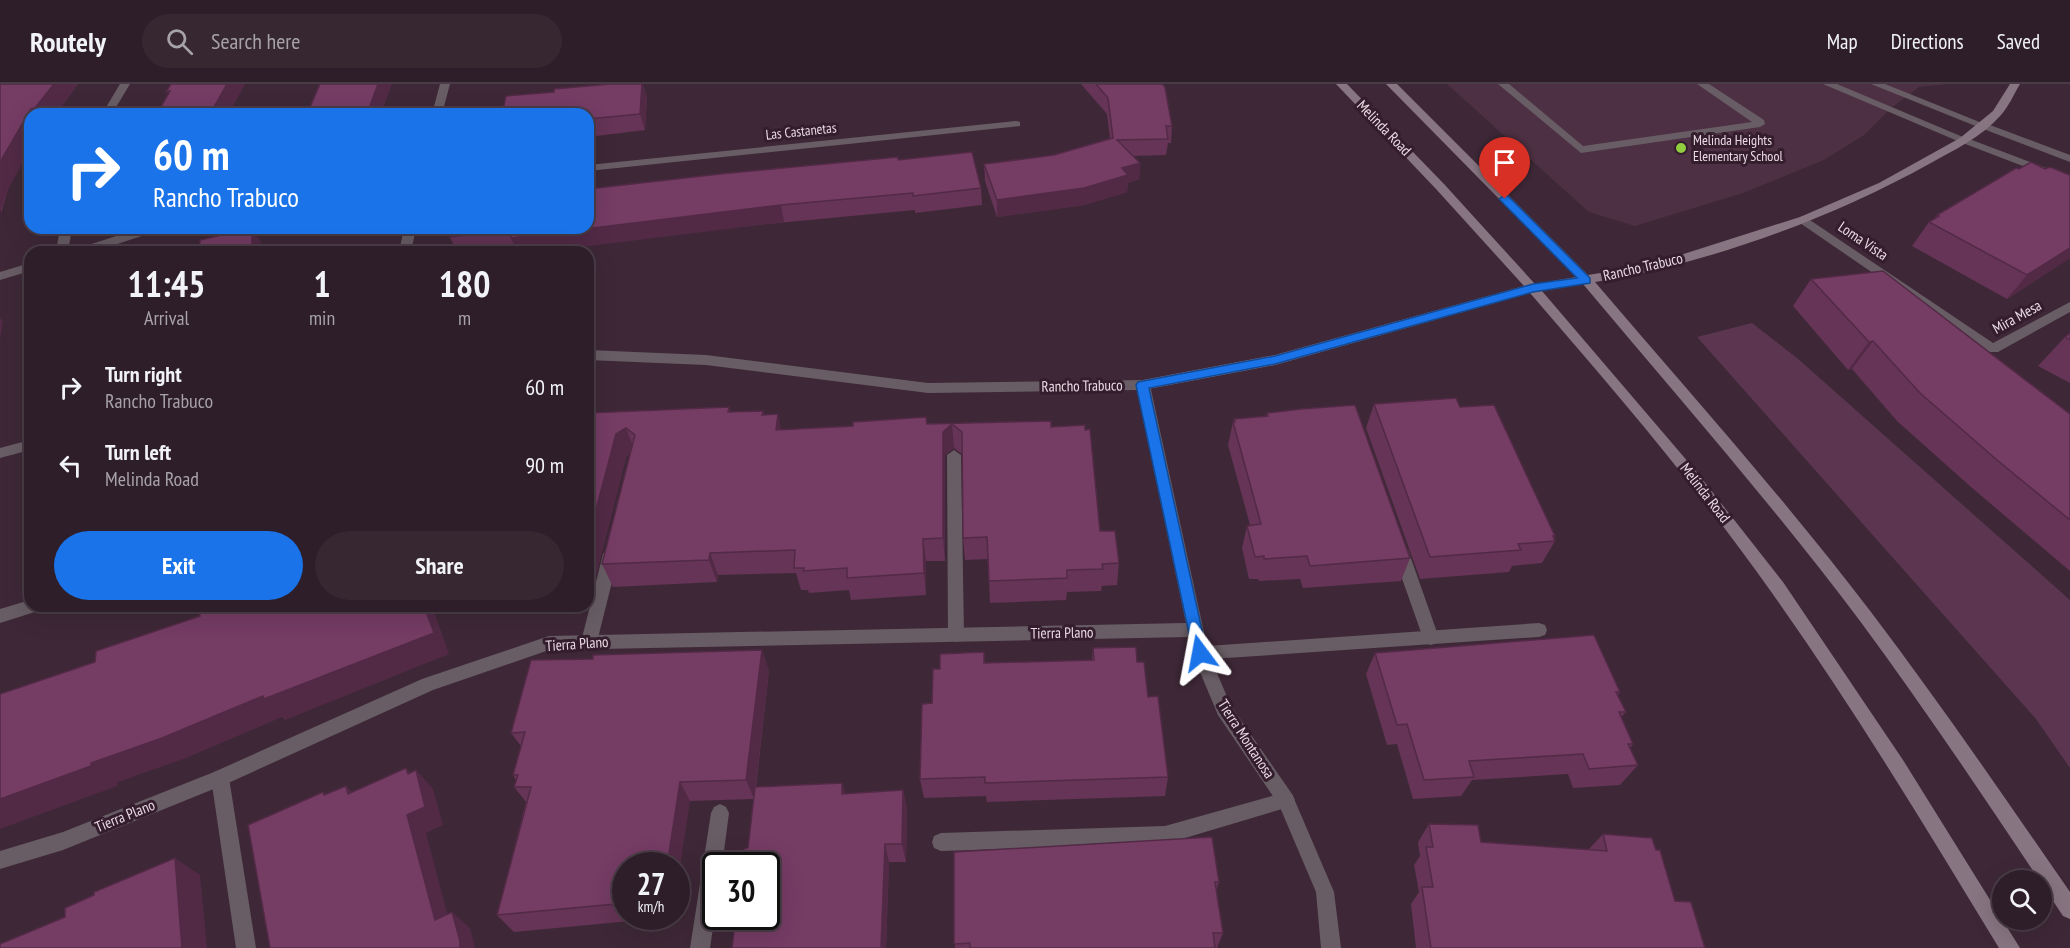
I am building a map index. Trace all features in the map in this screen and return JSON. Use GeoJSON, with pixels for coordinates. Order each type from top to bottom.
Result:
{"type":"FeatureCollection","features":[{"type":"Feature","properties":{"kind":"main road","name":"Melinda Road"},"geometry":{"type":"LineString","coordinates":[[1341,84],[1394,137],[1533,288],[1666,445],[1777,588],[1897,764],[2010,948]]}},
{"type":"Feature","properties":{"kind":"main road"},"geometry":{"type":"LineString","coordinates":[[1391,84],[1586,280],[1796,528],[1865,616],[1962,748],[2070,909]]}},
{"type":"Feature","properties":{"kind":"main road","name":"Rancho Trabuco"},"geometry":{"type":"LineString","coordinates":[[1143,385],[1275,360],[1533,288],[1650,269],[1804,220],[1883,185],[1964,140],[1998,113],[2015,84]]}},
{"type":"Feature","properties":{"kind":"street"},"geometry":{"type":"LineString","coordinates":[[111,108],[125,84]]}},
{"type":"Feature","properties":{"kind":"street"},"geometry":{"type":"LineString","coordinates":[[439,108],[445,84]]}},
{"type":"Feature","properties":{"kind":"street"},"geometry":{"type":"LineString","coordinates":[[1503,84],[1581,150],[1760,124],[1702,84]]}},
{"type":"Feature","properties":{"kind":"street"},"geometry":{"type":"LineString","coordinates":[[1828,84],[2070,181]]}},
{"type":"Feature","properties":{"kind":"street"},"geometry":{"type":"LineString","coordinates":[[1876,84],[2070,159]]}},
{"type":"Feature","properties":{"kind":"street","name":"Las Castanetas"},"geometry":{"type":"LineString","coordinates":[[594,167],[1016,124]]}},
{"type":"Feature","properties":{"kind":"street","name":"Loma Vista"},"geometry":{"type":"LineString","coordinates":[[1804,220],[1993,349]]}},
{"type":"Feature","properties":{"kind":"street"},"geometry":{"type":"LineString","coordinates":[[98,246],[135,234]]}},
{"type":"Feature","properties":{"kind":"street"},"geometry":{"type":"LineString","coordinates":[[0,276],[24,269]]}},
{"type":"Feature","properties":{"kind":"street","name":"Mira Mesa"},"geometry":{"type":"LineString","coordinates":[[1998,366],[1993,349],[2070,306]]}},
{"type":"Feature","properties":{"kind":"street","name":"Rancho Trabuco"},"geometry":{"type":"LineString","coordinates":[[594,355],[706,360],[928,388],[1143,385]]}},
{"type":"Feature","properties":{"kind":"street","name":"Tierra Montanosa"},"geometry":{"type":"LineString","coordinates":[[1143,385],[1200,653],[1224,710],[1286,800],[1325,892],[1331,948]]}},
{"type":"Feature","properties":{"kind":"street"},"geometry":{"type":"LineString","coordinates":[[0,453],[24,447]]}},
{"type":"Feature","properties":{"kind":"street"},"geometry":{"type":"LineString","coordinates":[[954,455],[956,635]]}},
{"type":"Feature","properties":{"kind":"street"},"geometry":{"type":"LineString","coordinates":[[589,642],[615,538]]}},
{"type":"Feature","properties":{"kind":"street"},"geometry":{"type":"LineString","coordinates":[[1396,538],[1431,638]]}},
{"type":"Feature","properties":{"kind":"street"},"geometry":{"type":"LineString","coordinates":[[0,616],[24,608]]}},
{"type":"Feature","properties":{"kind":"street","name":"Tierra Plano"},"geometry":{"type":"LineString","coordinates":[[0,860],[63,841],[220,778],[428,684],[549,643],[1194,630]]}},
{"type":"Feature","properties":{"kind":"street"},"geometry":{"type":"LineString","coordinates":[[1200,653],[1539,630]]}},
{"type":"Feature","properties":{"kind":"street"},"geometry":{"type":"LineString","coordinates":[[220,778],[246,948]]}},
{"type":"Feature","properties":{"kind":"street"},"geometry":{"type":"LineString","coordinates":[[941,842],[1165,835],[1286,800]]}},
{"type":"Feature","properties":{"kind":"street"},"geometry":{"type":"LineString","coordinates":[[700,948],[720,813]]}},
{"type":"Feature","properties":{"kind":"shaded area","name":"Melinda Heights Elementary School"},"geometry":{"type":"Polygon","coordinates":[[[1447,84],[1949,84],[1919,87],[1890,109],[1864,135],[1824,160],[1743,193],[1635,226],[1589,212],[1447,84]]]}},
{"type":"Feature","properties":{"kind":"shaded area"},"geometry":{"type":"Polygon","coordinates":[[[1752,323],[1797,358],[2070,600],[2070,768],[2036,719],[1697,337],[1752,323]]]}},
{"type":"Feature","properties":{"kind":"building"},"geometry":{"type":"Polygon","coordinates":[[[0,84],[54,84],[35,108],[24,108],[24,121],[0,162],[0,84]]]}},
{"type":"Feature","properties":{"kind":"building"},"geometry":{"type":"Polygon","coordinates":[[[171,84],[227,84],[213,108],[160,108],[170,91],[166,92],[171,84]]]}},
{"type":"Feature","properties":{"kind":"building"},"geometry":{"type":"Polygon","coordinates":[[[320,84],[378,84],[369,108],[310,108],[320,84]]]}},
{"type":"Feature","properties":{"kind":"building"},"geometry":{"type":"Polygon","coordinates":[[[610,84],[642,84],[640,114],[594,118],[594,108],[503,108],[506,96],[554,92],[554,89],[610,84]]]}},
{"type":"Feature","properties":{"kind":"building"},"geometry":{"type":"Polygon","coordinates":[[[1096,84],[1162,84],[1165,87],[1172,126],[1166,126],[1168,139],[1117,140],[1140,163],[1122,168],[1128,175],[1084,188],[997,200],[984,164],[1054,155],[1113,138],[1108,98],[1096,84]]]}},
{"type":"Feature","properties":{"kind":"building"},"geometry":{"type":"Polygon","coordinates":[[[972,152],[981,188],[913,196],[913,193],[781,205],[594,228],[594,188],[898,157],[898,160],[972,152]]]}},
{"type":"Feature","properties":{"kind":"building"},"geometry":{"type":"Polygon","coordinates":[[[2031,162],[2045,169],[2050,167],[2070,175],[2070,248],[2027,275],[1929,222],[2016,168],[2019,169],[2031,162]]]}},
{"type":"Feature","properties":{"kind":"building"},"geometry":{"type":"Polygon","coordinates":[[[226,234],[252,234],[252,246],[200,246],[200,240],[226,234]]]}},
{"type":"Feature","properties":{"kind":"building"},"geometry":{"type":"Polygon","coordinates":[[[450,234],[477,234],[450,237],[450,234]]]}},
{"type":"Feature","properties":{"kind":"building"},"geometry":{"type":"Polygon","coordinates":[[[512,234],[544,234],[511,238],[512,234]]]}},
{"type":"Feature","properties":{"kind":"building"},"geometry":{"type":"Polygon","coordinates":[[[1883,271],[2070,414],[2070,520],[1920,393],[1873,341],[1869,342],[1811,279],[1883,271]]]}},
{"type":"Feature","properties":{"kind":"building"},"geometry":{"type":"Polygon","coordinates":[[[1456,398],[1460,407],[1494,405],[1555,536],[1553,536],[1555,541],[1518,544],[1521,550],[1430,557],[1374,404],[1456,398]]]}},
{"type":"Feature","properties":{"kind":"building"},"geometry":{"type":"Polygon","coordinates":[[[1355,405],[1410,558],[1310,566],[1307,556],[1264,559],[1264,556],[1255,557],[1247,526],[1261,524],[1234,419],[1268,416],[1267,413],[1301,409],[1355,405]]]}},
{"type":"Feature","properties":{"kind":"building"},"geometry":{"type":"Polygon","coordinates":[[[729,407],[728,412],[763,411],[762,415],[778,414],[776,430],[853,426],[853,422],[926,417],[927,424],[1051,421],[1051,427],[1085,425],[1085,430],[1090,429],[1100,531],[1115,531],[1119,563],[1102,564],[1103,569],[1067,570],[1067,578],[989,581],[987,537],[963,538],[962,432],[952,424],[943,432],[943,538],[923,539],[924,573],[847,578],[847,568],[803,571],[804,568],[794,568],[795,550],[710,553],[709,560],[602,564],[635,435],[626,428],[616,434],[594,517],[594,413],[729,407]]]}},
{"type":"Feature","properties":{"kind":"building"},"geometry":{"type":"Polygon","coordinates":[[[204,612],[426,612],[434,633],[264,699],[263,696],[162,738],[91,763],[91,766],[0,799],[0,694],[95,662],[96,651],[200,616],[199,614],[204,612]]]}},
{"type":"Feature","properties":{"kind":"building"},"geometry":{"type":"Polygon","coordinates":[[[1594,635],[1620,692],[1616,692],[1626,712],[1619,712],[1633,744],[1628,744],[1638,765],[1589,769],[1583,754],[1469,761],[1474,777],[1424,780],[1407,724],[1397,725],[1375,653],[1594,635]]]}},
{"type":"Feature","properties":{"kind":"building"},"geometry":{"type":"Polygon","coordinates":[[[1136,647],[1137,662],[1144,662],[1148,697],[1158,696],[1168,777],[985,783],[985,777],[920,779],[922,704],[932,703],[933,669],[940,669],[940,654],[984,652],[984,663],[1094,660],[1093,648],[1136,647]]]}},
{"type":"Feature","properties":{"kind":"building"},"geometry":{"type":"Polygon","coordinates":[[[762,650],[746,780],[680,782],[669,852],[612,852],[612,904],[497,915],[531,787],[514,787],[518,775],[513,775],[525,732],[511,733],[531,660],[593,659],[593,655],[762,650]]]}},
{"type":"Feature","properties":{"kind":"building"},"geometry":{"type":"Polygon","coordinates":[[[406,768],[408,774],[416,770],[425,807],[407,815],[435,920],[452,912],[460,948],[270,948],[248,825],[323,792],[324,795],[346,786],[348,794],[406,768]]]}},
{"type":"Feature","properties":{"kind":"building"},"geometry":{"type":"Polygon","coordinates":[[[842,783],[842,794],[903,790],[902,844],[885,844],[881,948],[732,948],[734,930],[780,930],[780,852],[744,852],[744,849],[748,848],[755,787],[842,783]]]}},
{"type":"Feature","properties":{"kind":"building"},"geometry":{"type":"Polygon","coordinates":[[[1429,824],[1478,825],[1481,842],[1607,851],[1603,834],[1652,838],[1656,850],[1660,850],[1675,901],[1691,902],[1705,948],[1431,948],[1422,887],[1433,887],[1426,847],[1433,847],[1429,824]]]}},
{"type":"Feature","properties":{"kind":"building"},"geometry":{"type":"Polygon","coordinates":[[[1212,837],[1219,882],[1215,882],[1223,933],[1213,933],[1215,948],[970,948],[970,943],[954,944],[954,852],[1212,837]]]}},
{"type":"Feature","properties":{"kind":"building"},"geometry":{"type":"Polygon","coordinates":[[[175,858],[182,948],[0,948],[0,944],[65,917],[65,908],[94,895],[94,892],[175,858]]]}},
{"type":"Feature","properties":{"kind":"place","name":"Melinda Heights Elementary School"},"geometry":{"type":"Point","coordinates":[1681,148]}},
{"type":"Feature","properties":{"kind":"route"},"geometry":{"type":"LineString","coordinates":[[1200,653],[1143,385],[1275,360],[1533,288],[1586,280],[1505,199]]}}]}
